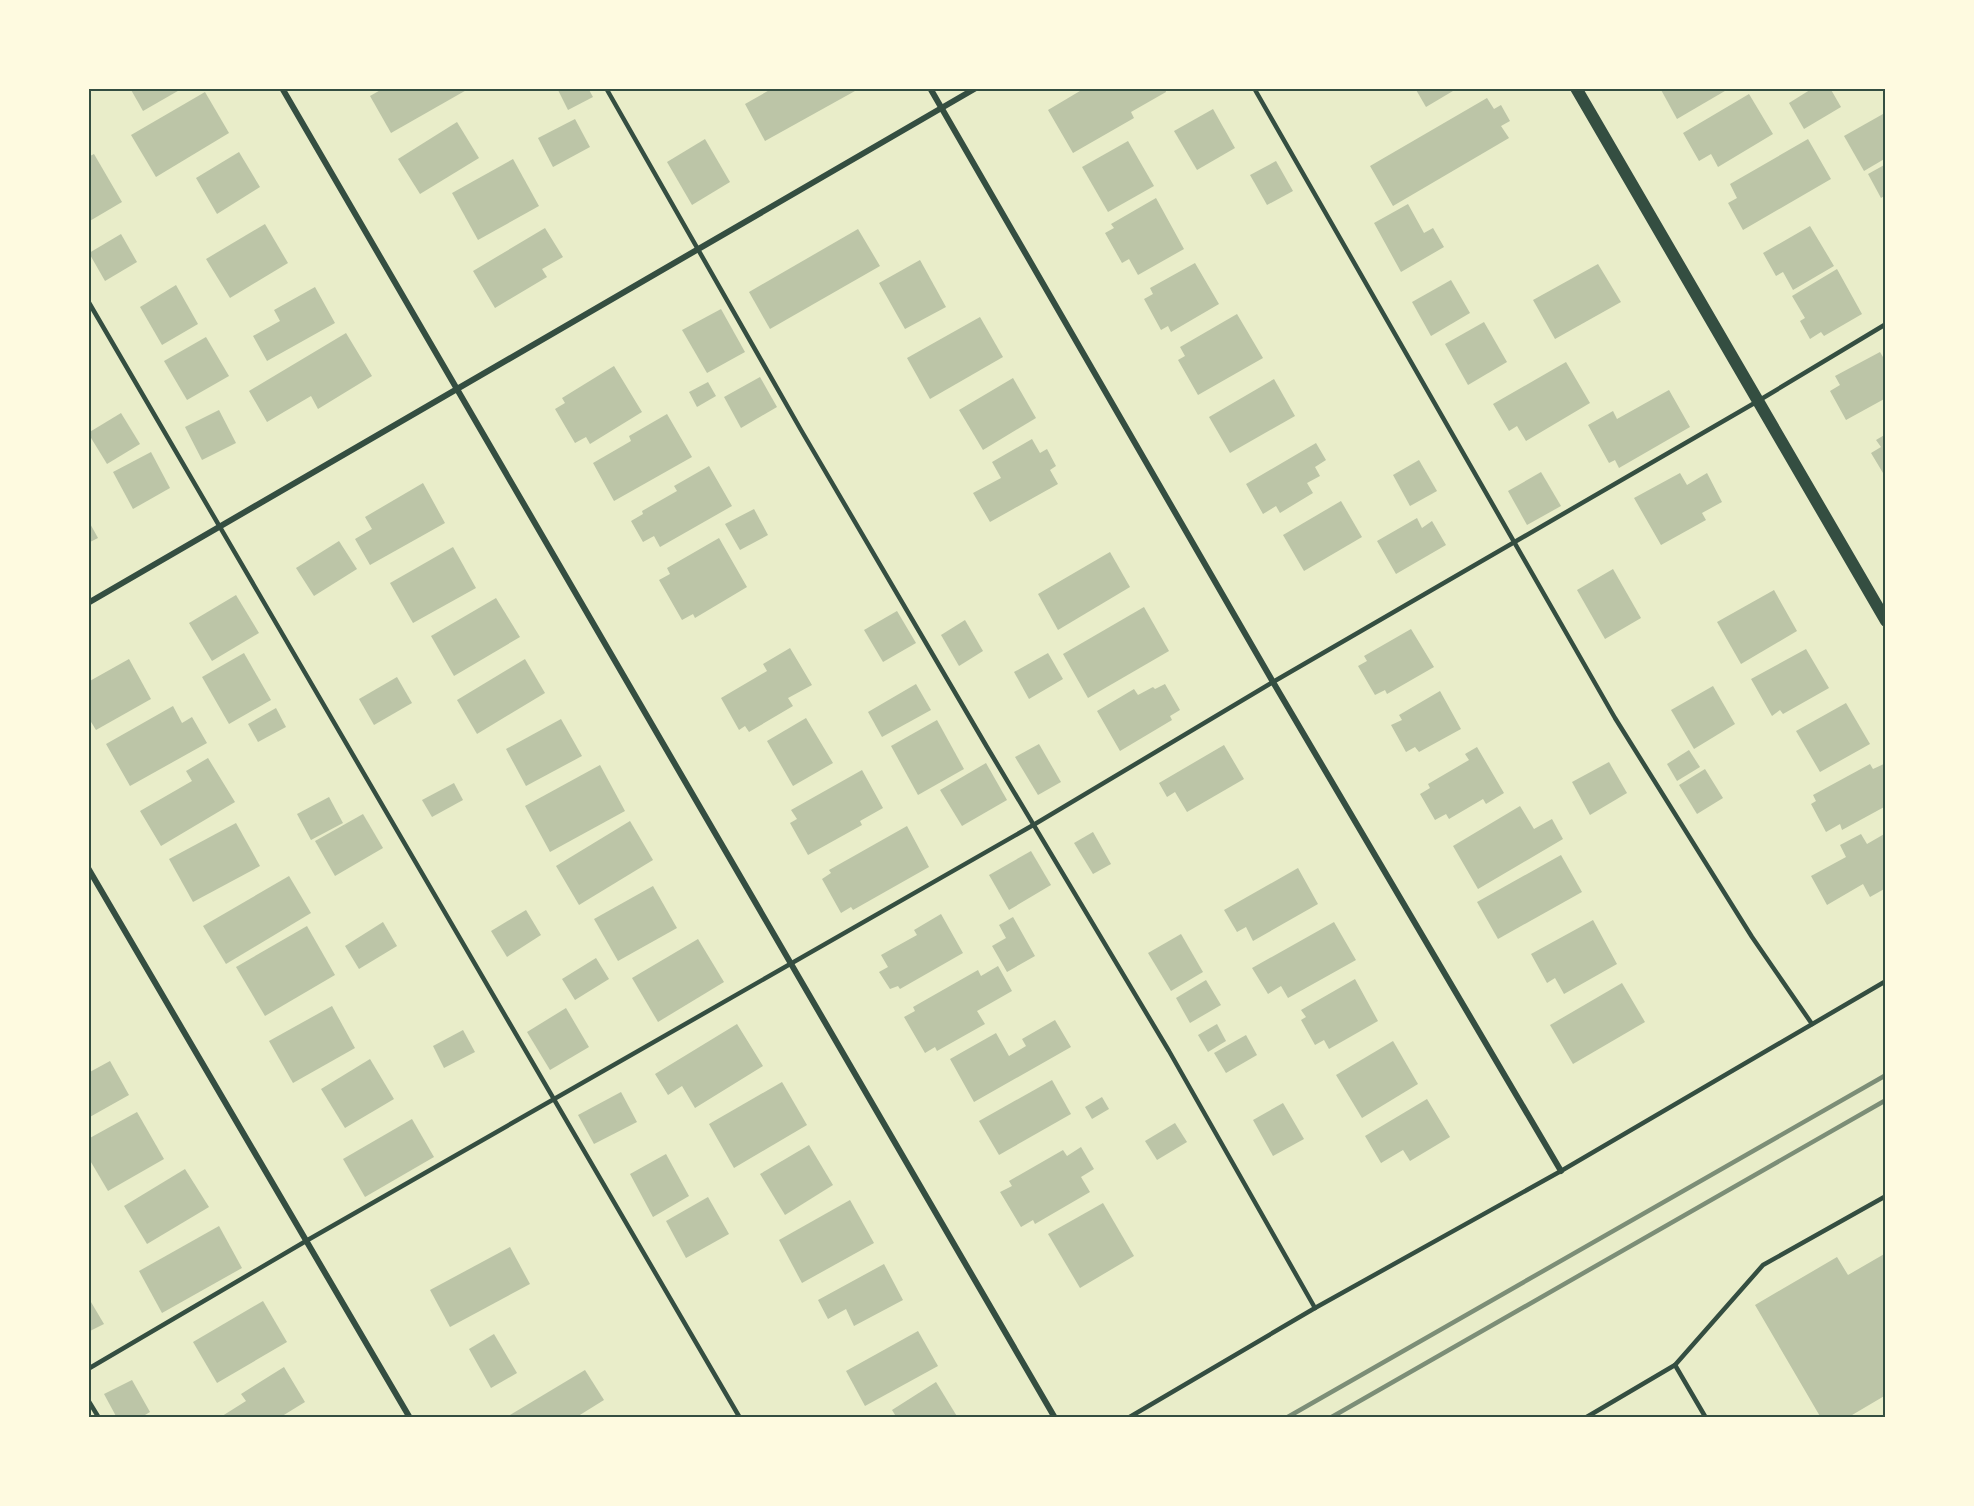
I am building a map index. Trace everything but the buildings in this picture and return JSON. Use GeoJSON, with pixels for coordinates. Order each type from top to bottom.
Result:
{"type":"FeatureCollection","features":[{"type":"Feature","properties":{"kind":"main road"},"geometry":{"type":"LineString","coordinates":[[1576,88],[1886,621]]}},
{"type":"Feature","properties":{"kind":"street"},"geometry":{"type":"LineString","coordinates":[[282,88],[456,391],[596,627],[1055,1418]]}},
{"type":"Feature","properties":{"kind":"street"},"geometry":{"type":"LineString","coordinates":[[930,88],[1273,682],[1561,1171]]}},
{"type":"Feature","properties":{"kind":"street"},"geometry":{"type":"LineString","coordinates":[[88,603],[976,88]]}},
{"type":"Feature","properties":{"kind":"street"},"geometry":{"type":"LineString","coordinates":[[88,868],[410,1418]]}},
{"type":"Feature","properties":{"kind":"lane"},"geometry":{"type":"LineString","coordinates":[[606,88],[843,502],[1169,1051],[1315,1308]]}},
{"type":"Feature","properties":{"kind":"lane"},"geometry":{"type":"LineString","coordinates":[[1254,88],[1628,738],[1752,937],[1812,1024]]}},
{"type":"Feature","properties":{"kind":"lane"},"geometry":{"type":"LineString","coordinates":[[88,301],[740,1418]]}},
{"type":"Feature","properties":{"kind":"lane"},"geometry":{"type":"LineString","coordinates":[[88,1369],[306,1240],[555,1100],[1035,824],[1273,682],[1886,324]]}},
{"type":"Feature","properties":{"kind":"lane"},"geometry":{"type":"LineString","coordinates":[[1128,1418],[1315,1308],[1561,1171],[1886,981]]}},
{"type":"Feature","properties":{"kind":"lane"},"geometry":{"type":"LineString","coordinates":[[1585,1418],[1675,1365],[1763,1265],[1886,1197]]}},
{"type":"Feature","properties":{"kind":"lane"},"geometry":{"type":"LineString","coordinates":[[1675,1365],[1706,1418]]}},
{"type":"Feature","properties":{"kind":"lane"},"geometry":{"type":"LineString","coordinates":[[88,1400],[99,1418]]}},
{"type":"Feature","properties":{"kind":"railway"},"geometry":{"type":"LineString","coordinates":[[1286,1418],[1886,1075]]}},
{"type":"Feature","properties":{"kind":"railway"},"geometry":{"type":"LineString","coordinates":[[1330,1418],[1886,1100]]}}]}
